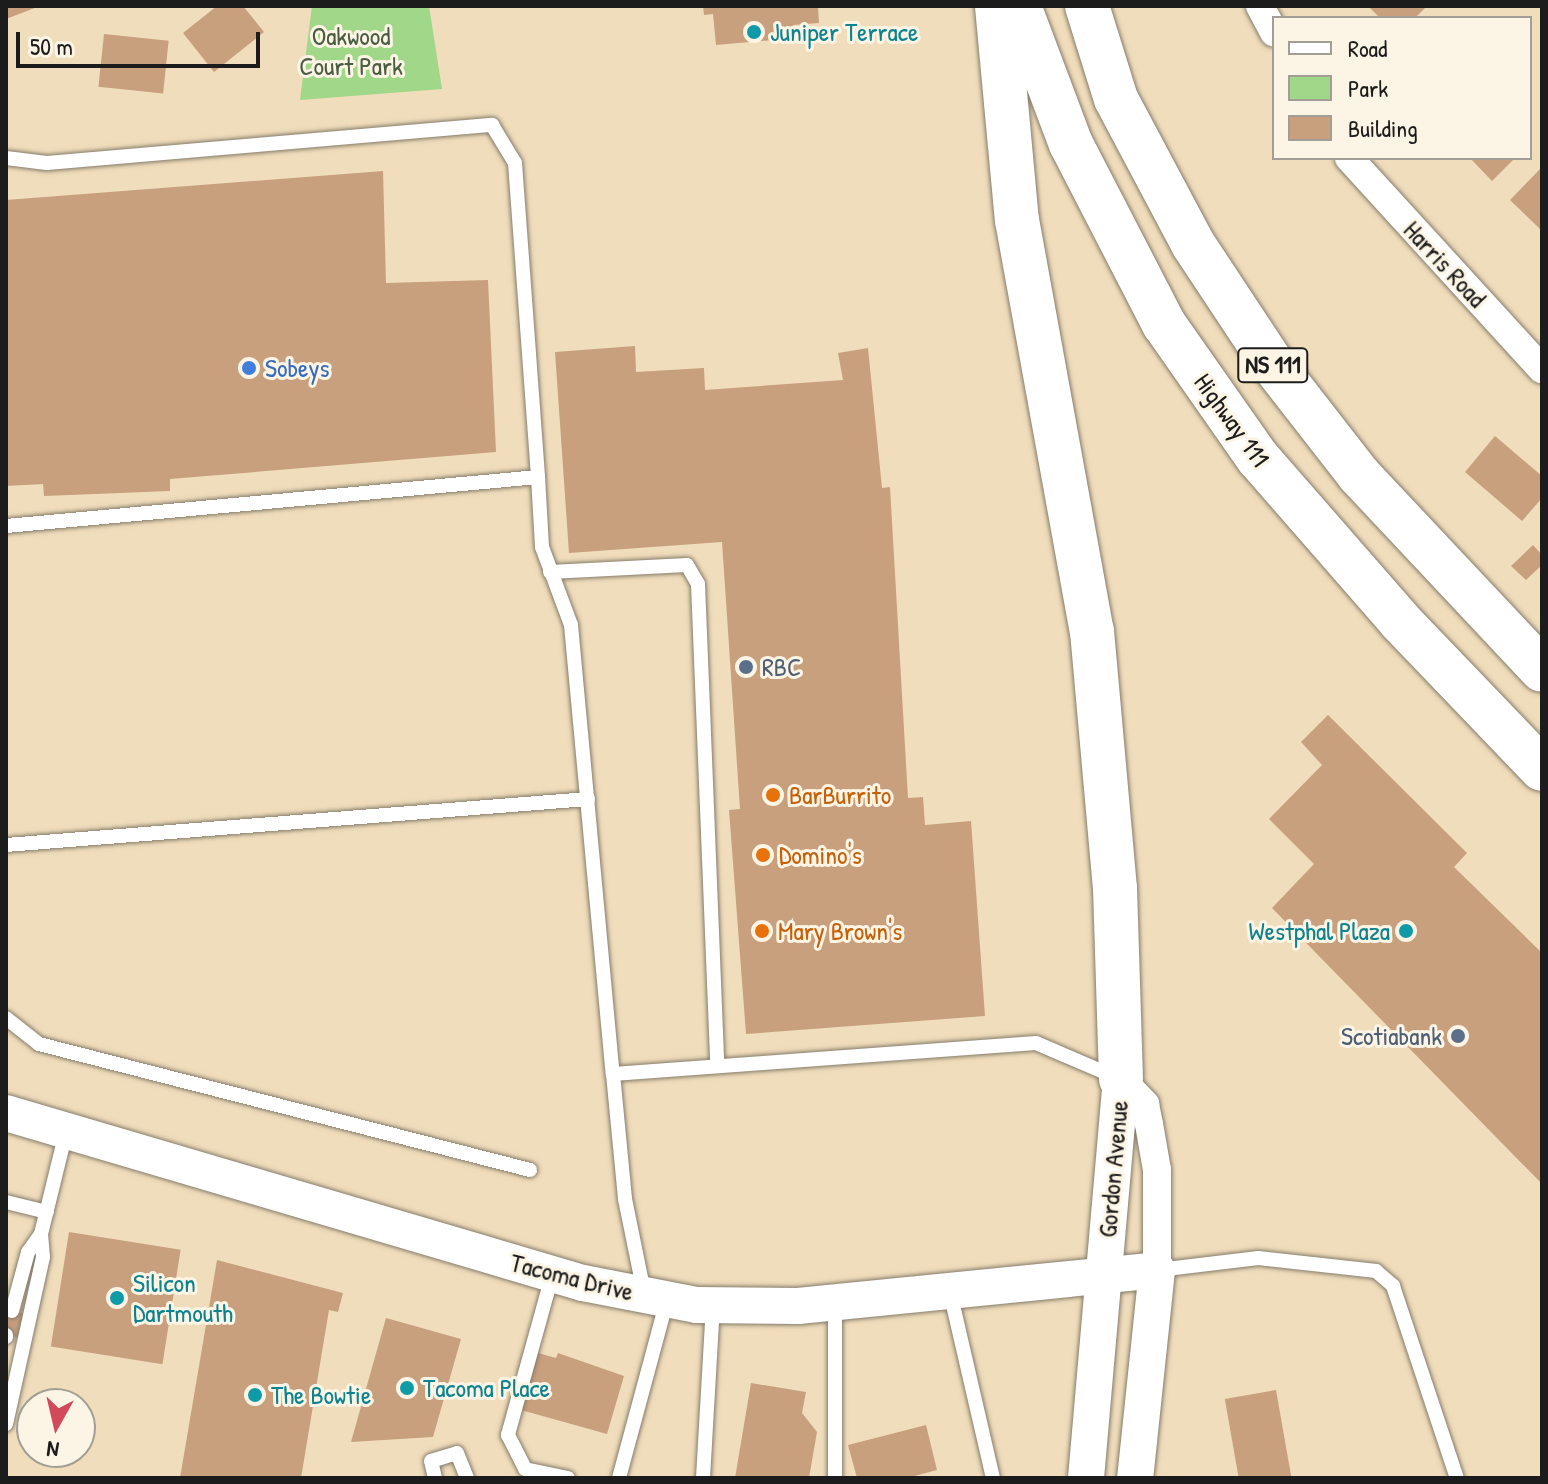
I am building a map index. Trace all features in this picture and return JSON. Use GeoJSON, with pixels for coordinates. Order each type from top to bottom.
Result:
{"type":"FeatureCollection","features":[{"type":"Feature","properties":{"kind":"highway"},"geometry":{"type":"LineString","coordinates":[[997,6],[1017,220],[1092,631],[1115,888],[1121,1079]]}},
{"type":"Feature","properties":{"kind":"highway","name":"Highway 111"},"geometry":{"type":"LineString","coordinates":[[1019,6],[1077,157],[1127,259],[1173,337],[1258,458],[1400,621],[1542,769]]}},
{"type":"Feature","properties":{"kind":"highway","name":"NS 111"},"geometry":{"type":"LineString","coordinates":[[1087,6],[1116,99],[1193,244],[1271,362],[1359,475],[1542,670]]}},
{"type":"Feature","properties":{"kind":"street"},"geometry":{"type":"LineString","coordinates":[[1260,6],[1272,28]]}},
{"type":"Feature","properties":{"kind":"street","name":"Harris Road"},"geometry":{"type":"LineString","coordinates":[[1351,160],[1542,369]]}},
{"type":"Feature","properties":{"kind":"street","name":"Gordon Avenue"},"geometry":{"type":"LineString","coordinates":[[1121,1079],[1145,1104],[1157,1170],[1157,1270],[1135,1478]]}},
{"type":"Feature","properties":{"kind":"street","name":"Gordon Avenue"},"geometry":{"type":"LineString","coordinates":[[1086,1478],[1121,1079]]}},
{"type":"Feature","properties":{"kind":"street","name":"Tacoma Drive"},"geometry":{"type":"LineString","coordinates":[[6,1113],[552,1274],[656,1298],[713,1305],[835,1302],[950,1292],[1105,1272],[1157,1270]]}},
{"type":"Feature","properties":{"kind":"lane"},"geometry":{"type":"LineString","coordinates":[[6,158],[47,163],[492,125],[515,163],[542,547],[571,625],[625,1199],[656,1298],[619,1478]]}},
{"type":"Feature","properties":{"kind":"lane"},"geometry":{"type":"LineString","coordinates":[[6,526],[538,477]]}},
{"type":"Feature","properties":{"kind":"lane"},"geometry":{"type":"LineString","coordinates":[[550,572],[687,565],[698,584],[717,1066]]}},
{"type":"Feature","properties":{"kind":"lane"},"geometry":{"type":"LineString","coordinates":[[6,845],[588,799]]}},
{"type":"Feature","properties":{"kind":"lane"},"geometry":{"type":"LineString","coordinates":[[6,1018],[39,1044],[530,1170]]}},
{"type":"Feature","properties":{"kind":"lane"},"geometry":{"type":"LineString","coordinates":[[613,1074],[1036,1043],[1121,1079]]}},
{"type":"Feature","properties":{"kind":"lane"},"geometry":{"type":"LineString","coordinates":[[6,1424],[43,1257],[41,1234],[66,1131]]}},
{"type":"Feature","properties":{"kind":"lane"},"geometry":{"type":"LineString","coordinates":[[6,1202],[47,1212]]}},
{"type":"Feature","properties":{"kind":"lane"},"geometry":{"type":"LineString","coordinates":[[12,1311],[28,1252],[41,1234]]}},
{"type":"Feature","properties":{"kind":"lane"},"geometry":{"type":"LineString","coordinates":[[1157,1270],[1258,1258],[1376,1271],[1393,1286],[1457,1478]]}},
{"type":"Feature","properties":{"kind":"lane"},"geometry":{"type":"LineString","coordinates":[[552,1274],[508,1435],[527,1474],[568,1478]]}},
{"type":"Feature","properties":{"kind":"lane"},"geometry":{"type":"LineString","coordinates":[[950,1292],[993,1478]]}},
{"type":"Feature","properties":{"kind":"lane"},"geometry":{"type":"LineString","coordinates":[[835,1302],[835,1478]]}},
{"type":"Feature","properties":{"kind":"lane"},"geometry":{"type":"LineString","coordinates":[[703,1478],[713,1305]]}},
{"type":"Feature","properties":{"kind":"lane"},"geometry":{"type":"LineString","coordinates":[[435,1478],[431,1461],[457,1453],[467,1478]]}},
{"type":"Feature","properties":{"kind":"green space","name":"Oakwood Court Park"},"geometry":{"type":"Polygon","coordinates":[[[312,6],[429,6],[442,89],[300,100],[312,6]]]}},
{"type":"Feature","properties":{"kind":"building"},"geometry":{"type":"Polygon","coordinates":[[[6,6],[40,6],[6,19],[6,6]]]}},
{"type":"Feature","properties":{"kind":"building"},"geometry":{"type":"Polygon","coordinates":[[[217,6],[243,6],[264,32],[214,72],[183,33],[217,6]]]}},
{"type":"Feature","properties":{"kind":"building","name":"Juniper Terrace"},"geometry":{"type":"Polygon","coordinates":[[[703,6],[818,6],[819,23],[793,25],[795,38],[716,45],[713,14],[704,15],[703,6]]]}},
{"type":"Feature","properties":{"kind":"building"},"geometry":{"type":"Polygon","coordinates":[[[1368,6],[1427,6],[1417,16],[1378,16],[1368,6]]]}},
{"type":"Feature","properties":{"kind":"building"},"geometry":{"type":"Polygon","coordinates":[[[104,34],[169,41],[163,94],[98,87],[104,34]]]}},
{"type":"Feature","properties":{"kind":"building"},"geometry":{"type":"Polygon","coordinates":[[[1472,160],[1513,160],[1492,181],[1472,160]]]}},
{"type":"Feature","properties":{"kind":"building"},"geometry":{"type":"Polygon","coordinates":[[[1542,167],[1542,231],[1510,200],[1542,167]]]}},
{"type":"Feature","properties":{"kind":"building","name":"Sobeys"},"geometry":{"type":"Polygon","coordinates":[[[383,171],[386,283],[488,280],[496,452],[170,479],[170,491],[44,496],[43,484],[6,486],[6,200],[383,171]]]}},
{"type":"Feature","properties":{"kind":"building"},"geometry":{"type":"Polygon","coordinates":[[[635,346],[636,372],[704,368],[705,390],[843,380],[838,353],[868,348],[882,488],[890,487],[908,798],[923,797],[925,825],[971,821],[985,1016],[746,1034],[729,810],[740,809],[722,542],[569,553],[555,352],[635,346]]]}},
{"type":"Feature","properties":{"kind":"building"},"geometry":{"type":"Polygon","coordinates":[[[1495,436],[1542,476],[1542,498],[1522,521],[1465,472],[1495,436]]]}},
{"type":"Feature","properties":{"kind":"building"},"geometry":{"type":"Polygon","coordinates":[[[1533,545],[1542,555],[1542,565],[1526,580],[1511,566],[1533,545]]]}},
{"type":"Feature","properties":{"kind":"building","name":"Westphal Plaza"},"geometry":{"type":"Polygon","coordinates":[[[1328,715],[1467,853],[1454,867],[1542,953],[1542,1184],[1272,908],[1314,864],[1269,819],[1322,765],[1301,742],[1328,715]]]}},
{"type":"Feature","properties":{"kind":"building","name":"Silicon Dartmouth"},"geometry":{"type":"Polygon","coordinates":[[[69,1232],[181,1250],[162,1364],[51,1347],[69,1232]]]}},
{"type":"Feature","properties":{"kind":"building","name":"The Bowtie"},"geometry":{"type":"Polygon","coordinates":[[[217,1260],[343,1293],[338,1312],[329,1310],[301,1478],[180,1478],[217,1260]]]}},
{"type":"Feature","properties":{"kind":"building"},"geometry":{"type":"Polygon","coordinates":[[[6,1309],[25,1314],[19,1338],[6,1334],[6,1309]]]}},
{"type":"Feature","properties":{"kind":"building","name":"Tacoma Place"},"geometry":{"type":"Polygon","coordinates":[[[386,1318],[461,1339],[433,1437],[351,1442],[386,1318]]]}},
{"type":"Feature","properties":{"kind":"building"},"geometry":{"type":"Polygon","coordinates":[[[538,1353],[556,1358],[558,1353],[624,1376],[607,1434],[521,1410],[538,1353]]]}},
{"type":"Feature","properties":{"kind":"building"},"geometry":{"type":"Polygon","coordinates":[[[751,1383],[806,1392],[802,1413],[817,1432],[809,1478],[735,1478],[751,1383]]]}},
{"type":"Feature","properties":{"kind":"building"},"geometry":{"type":"Polygon","coordinates":[[[1276,1390],[1291,1478],[1239,1478],[1225,1399],[1276,1390]]]}},
{"type":"Feature","properties":{"kind":"building"},"geometry":{"type":"Polygon","coordinates":[[[926,1425],[937,1470],[907,1478],[857,1478],[848,1445],[926,1425]]]}},
{"type":"Feature","properties":{"kind":"place","name":"Juniper Terrace"},"geometry":{"type":"Point","coordinates":[754,32]}},
{"type":"Feature","properties":{"kind":"place","name":"Sobeys"},"geometry":{"type":"Point","coordinates":[249,368]}},
{"type":"Feature","properties":{"kind":"place","name":"RBC"},"geometry":{"type":"Point","coordinates":[746,667]}},
{"type":"Feature","properties":{"kind":"place","name":"BarBurrito"},"geometry":{"type":"Point","coordinates":[773,795]}},
{"type":"Feature","properties":{"kind":"place","name":"Domino's"},"geometry":{"type":"Point","coordinates":[763,855]}},
{"type":"Feature","properties":{"kind":"place","name":"Mary Brown's"},"geometry":{"type":"Point","coordinates":[762,931]}},
{"type":"Feature","properties":{"kind":"place","name":"Westphal Plaza"},"geometry":{"type":"Point","coordinates":[1406,931]}},
{"type":"Feature","properties":{"kind":"place","name":"Scotiabank"},"geometry":{"type":"Point","coordinates":[1458,1036]}},
{"type":"Feature","properties":{"kind":"place","name":"Silicon Dartmouth"},"geometry":{"type":"Point","coordinates":[117,1298]}},
{"type":"Feature","properties":{"kind":"place","name":"Tacoma Place"},"geometry":{"type":"Point","coordinates":[407,1388]}},
{"type":"Feature","properties":{"kind":"place","name":"The Bowtie"},"geometry":{"type":"Point","coordinates":[255,1395]}}]}
